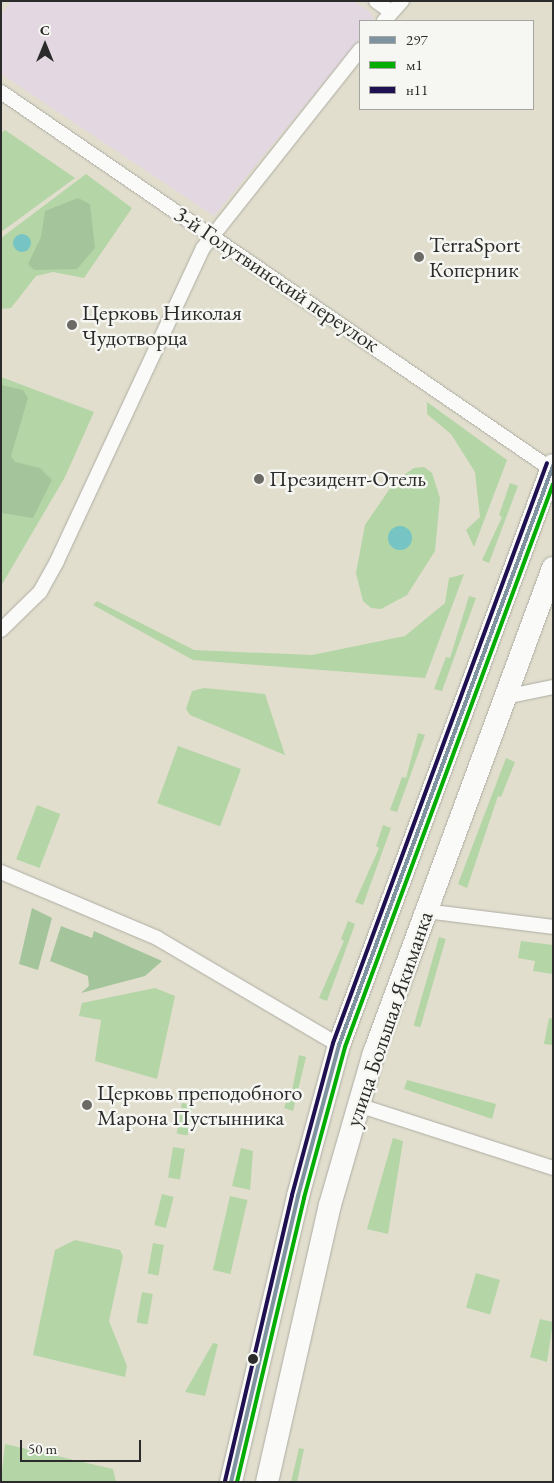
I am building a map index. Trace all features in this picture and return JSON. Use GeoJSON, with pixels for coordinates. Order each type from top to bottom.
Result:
{"type":"FeatureCollection","features":[{"type":"Feature","properties":{"kind":"main road","name":"улица Большая Якиманка"},"geometry":{"type":"LineString","coordinates":[[231,1482],[296,1205],[339,1045],[552,467]]}},
{"type":"Feature","properties":{"kind":"main road","name":"улица Большая Якиманка"},"geometry":{"type":"LineString","coordinates":[[267,1482],[358,1105],[425,911],[553,568]]}},
{"type":"Feature","properties":{"kind":"street"},"geometry":{"type":"LineString","coordinates":[[376,1],[387,16],[402,1]]}},
{"type":"Feature","properties":{"kind":"street"},"geometry":{"type":"LineString","coordinates":[[1,630],[40,592],[211,236],[359,51]]}},
{"type":"Feature","properties":{"kind":"street","name":"3-й Голутвинский переулок"},"geometry":{"type":"LineString","coordinates":[[1,92],[552,467]]}},
{"type":"Feature","properties":{"kind":"street"},"geometry":{"type":"LineString","coordinates":[[505,697],[553,687]]}},
{"type":"Feature","properties":{"kind":"street"},"geometry":{"type":"LineString","coordinates":[[1,872],[157,938],[339,1045]]}},
{"type":"Feature","properties":{"kind":"street"},"geometry":{"type":"LineString","coordinates":[[425,911],[553,927]]}},
{"type":"Feature","properties":{"kind":"street"},"geometry":{"type":"LineString","coordinates":[[358,1105],[553,1168]]}},
{"type":"Feature","properties":{"kind":"shaded area"},"geometry":{"type":"Polygon","coordinates":[[[11,1],[354,1],[371,13],[374,20],[359,20],[359,39],[214,216],[1,74],[1,16],[11,1]]]}},
{"type":"Feature","properties":{"kind":"green space"},"geometry":{"type":"Polygon","coordinates":[[[5,130],[75,178],[1,232],[1,133],[5,130]]]}},
{"type":"Feature","properties":{"kind":"green space"},"geometry":{"type":"Polygon","coordinates":[[[86,174],[132,208],[84,278],[53,272],[36,276],[11,308],[1,309],[1,238],[86,174]]]}},
{"type":"Feature","properties":{"kind":"green space"},"geometry":{"type":"Polygon","coordinates":[[[78,198],[90,204],[95,248],[77,269],[34,270],[28,264],[41,237],[45,211],[78,198]]]}},
{"type":"Feature","properties":{"kind":"green space"},"geometry":{"type":"Polygon","coordinates":[[[1,377],[94,412],[65,477],[1,586],[1,377]]]}},
{"type":"Feature","properties":{"kind":"green space"},"geometry":{"type":"Polygon","coordinates":[[[1,385],[23,390],[28,398],[11,456],[15,462],[40,468],[52,480],[33,518],[1,513],[1,385]]]}},
{"type":"Feature","properties":{"kind":"green space"},"geometry":{"type":"Polygon","coordinates":[[[427,402],[507,460],[474,547],[466,530],[480,517],[475,472],[451,434],[427,414],[427,402]]]}},
{"type":"Feature","properties":{"kind":"green space"},"geometry":{"type":"Polygon","coordinates":[[[424,467],[432,473],[440,498],[435,551],[407,595],[381,609],[371,608],[363,601],[356,573],[365,525],[395,481],[414,468],[424,467]]]}},
{"type":"Feature","properties":{"kind":"green space"},"geometry":{"type":"Polygon","coordinates":[[[510,483],[518,486],[489,563],[482,560],[502,517],[499,515],[510,483]]]}},
{"type":"Feature","properties":{"kind":"green space"},"geometry":{"type":"Polygon","coordinates":[[[464,574],[425,678],[193,660],[93,605],[97,601],[194,650],[312,655],[405,636],[445,603],[449,578],[464,574]]]}},
{"type":"Feature","properties":{"kind":"green space"},"geometry":{"type":"Polygon","coordinates":[[[469,596],[476,598],[442,691],[434,689],[446,657],[450,658],[469,596]]]}},
{"type":"Feature","properties":{"kind":"green space"},"geometry":{"type":"Polygon","coordinates":[[[204,688],[265,694],[285,755],[190,715],[186,709],[192,691],[204,688]]]}},
{"type":"Feature","properties":{"kind":"green space"},"geometry":{"type":"Polygon","coordinates":[[[418,733],[425,735],[397,812],[390,810],[402,777],[406,778],[418,733]]]}},
{"type":"Feature","properties":{"kind":"green space"},"geometry":{"type":"Polygon","coordinates":[[[178,746],[241,769],[220,826],[157,803],[178,746]]]}},
{"type":"Feature","properties":{"kind":"green space"},"geometry":{"type":"Polygon","coordinates":[[[506,758],[515,762],[501,797],[498,796],[467,888],[458,884],[506,758]]]}},
{"type":"Feature","properties":{"kind":"green space"},"geometry":{"type":"Polygon","coordinates":[[[37,805],[60,814],[40,868],[16,859],[37,805]]]}},
{"type":"Feature","properties":{"kind":"green space"},"geometry":{"type":"Polygon","coordinates":[[[383,825],[391,828],[363,905],[355,902],[379,848],[376,846],[383,825]]]}},
{"type":"Feature","properties":{"kind":"green space"},"geometry":{"type":"Polygon","coordinates":[[[32,908],[52,918],[38,970],[19,964],[32,908]]]}},
{"type":"Feature","properties":{"kind":"green space"},"geometry":{"type":"Polygon","coordinates":[[[348,921],[355,924],[327,1001],[319,998],[344,941],[341,939],[348,921]]]}},
{"type":"Feature","properties":{"kind":"green space"},"geometry":{"type":"Polygon","coordinates":[[[61,926],[92,938],[94,931],[162,961],[145,976],[81,993],[89,986],[88,976],[50,961],[61,926]]]}},
{"type":"Feature","properties":{"kind":"green space"},"geometry":{"type":"Polygon","coordinates":[[[439,937],[446,939],[420,1027],[414,1025],[439,937]]]}},
{"type":"Feature","properties":{"kind":"green space"},"geometry":{"type":"Polygon","coordinates":[[[521,941],[553,945],[553,974],[533,971],[535,961],[518,958],[521,941]]]}},
{"type":"Feature","properties":{"kind":"green space"},"geometry":{"type":"Polygon","coordinates":[[[155,988],[175,996],[157,1079],[95,1061],[101,1020],[79,1016],[82,1003],[155,988]]]}},
{"type":"Feature","properties":{"kind":"green space"},"geometry":{"type":"Polygon","coordinates":[[[549,1018],[553,1019],[553,1045],[544,1044],[549,1018]]]}},
{"type":"Feature","properties":{"kind":"green space"},"geometry":{"type":"Polygon","coordinates":[[[299,1055],[306,1057],[293,1111],[284,1108],[288,1096],[291,1096],[299,1055]]]}},
{"type":"Feature","properties":{"kind":"green space"},"geometry":{"type":"Polygon","coordinates":[[[407,1080],[496,1104],[492,1119],[404,1089],[407,1080]]]}},
{"type":"Feature","properties":{"kind":"green space"},"geometry":{"type":"Polygon","coordinates":[[[182,1103],[193,1105],[187,1135],[177,1134],[182,1103]]]}},
{"type":"Feature","properties":{"kind":"green space"},"geometry":{"type":"Polygon","coordinates":[[[393,1138],[403,1141],[388,1234],[367,1229],[393,1138]]]}},
{"type":"Feature","properties":{"kind":"green space"},"geometry":{"type":"Polygon","coordinates":[[[173,1147],[185,1149],[180,1179],[168,1178],[173,1147]]]}},
{"type":"Feature","properties":{"kind":"green space"},"geometry":{"type":"Polygon","coordinates":[[[241,1148],[253,1151],[250,1190],[232,1186],[241,1148]]]}},
{"type":"Feature","properties":{"kind":"green space"},"geometry":{"type":"Polygon","coordinates":[[[162,1194],[174,1197],[166,1228],[154,1225],[162,1194]]]}},
{"type":"Feature","properties":{"kind":"green space"},"geometry":{"type":"Polygon","coordinates":[[[230,1196],[248,1200],[230,1274],[213,1270],[230,1196]]]}},
{"type":"Feature","properties":{"kind":"green space"},"geometry":{"type":"Polygon","coordinates":[[[75,1240],[120,1250],[123,1256],[109,1321],[127,1366],[125,1377],[33,1355],[55,1250],[75,1240]]]}},
{"type":"Feature","properties":{"kind":"green space"},"geometry":{"type":"Polygon","coordinates":[[[153,1243],[164,1245],[158,1275],[148,1274],[153,1243]]]}},
{"type":"Feature","properties":{"kind":"green space"},"geometry":{"type":"Polygon","coordinates":[[[476,1273],[500,1280],[490,1314],[466,1308],[476,1273]]]}},
{"type":"Feature","properties":{"kind":"green space"},"geometry":{"type":"Polygon","coordinates":[[[142,1292],[153,1294],[147,1324],[137,1323],[142,1292]]]}},
{"type":"Feature","properties":{"kind":"green space"},"geometry":{"type":"Polygon","coordinates":[[[540,1319],[553,1322],[547,1362],[530,1357],[540,1319]]]}},
{"type":"Feature","properties":{"kind":"green space"},"geometry":{"type":"Polygon","coordinates":[[[213,1343],[218,1344],[205,1396],[185,1392],[213,1343]]]}},
{"type":"Feature","properties":{"kind":"green space"},"geometry":{"type":"Polygon","coordinates":[[[5,1444],[113,1469],[116,1482],[1,1482],[5,1444]]]}},
{"type":"Feature","properties":{"kind":"green space"},"geometry":{"type":"Polygon","coordinates":[[[299,1448],[304,1449],[297,1482],[291,1482],[299,1448]]]}},
{"type":"Feature","properties":{"kind":"water"},"geometry":{"type":"Polygon","coordinates":[[[18,234],[26,234],[31,239],[29,250],[18,252],[13,247],[13,239],[18,234]]]}},
{"type":"Feature","properties":{"kind":"water"},"geometry":{"type":"Polygon","coordinates":[[[400,526],[409,529],[412,538],[409,547],[400,550],[391,547],[388,538],[391,529],[400,526]]]}},
{"type":"Feature","properties":{"kind":"transit line","name":"н11"},"geometry":{"type":"LineString","coordinates":[[225,1481],[292,1195],[333,1043],[547,463]]}},
{"type":"Feature","properties":{"kind":"transit line","name":"297"},"geometry":{"type":"LineString","coordinates":[[231,1482],[298,1196],[339,1045],[553,466]]}},
{"type":"Feature","properties":{"kind":"transit line","name":"м1"},"geometry":{"type":"LineString","coordinates":[[237,1482],[304,1198],[345,1047],[553,484]]}},
{"type":"Feature","properties":{"kind":"place","name":"TerraSport Коперник"},"geometry":{"type":"Point","coordinates":[419,257]}},
{"type":"Feature","properties":{"kind":"place","name":"Церковь Николая Чудотворца"},"geometry":{"type":"Point","coordinates":[72,325]}},
{"type":"Feature","properties":{"kind":"place","name":"Президент-Отель"},"geometry":{"type":"Point","coordinates":[259,479]}},
{"type":"Feature","properties":{"kind":"place","name":"Церковь преподобного Марона Пустынника"},"geometry":{"type":"Point","coordinates":[87,1105]}}]}
